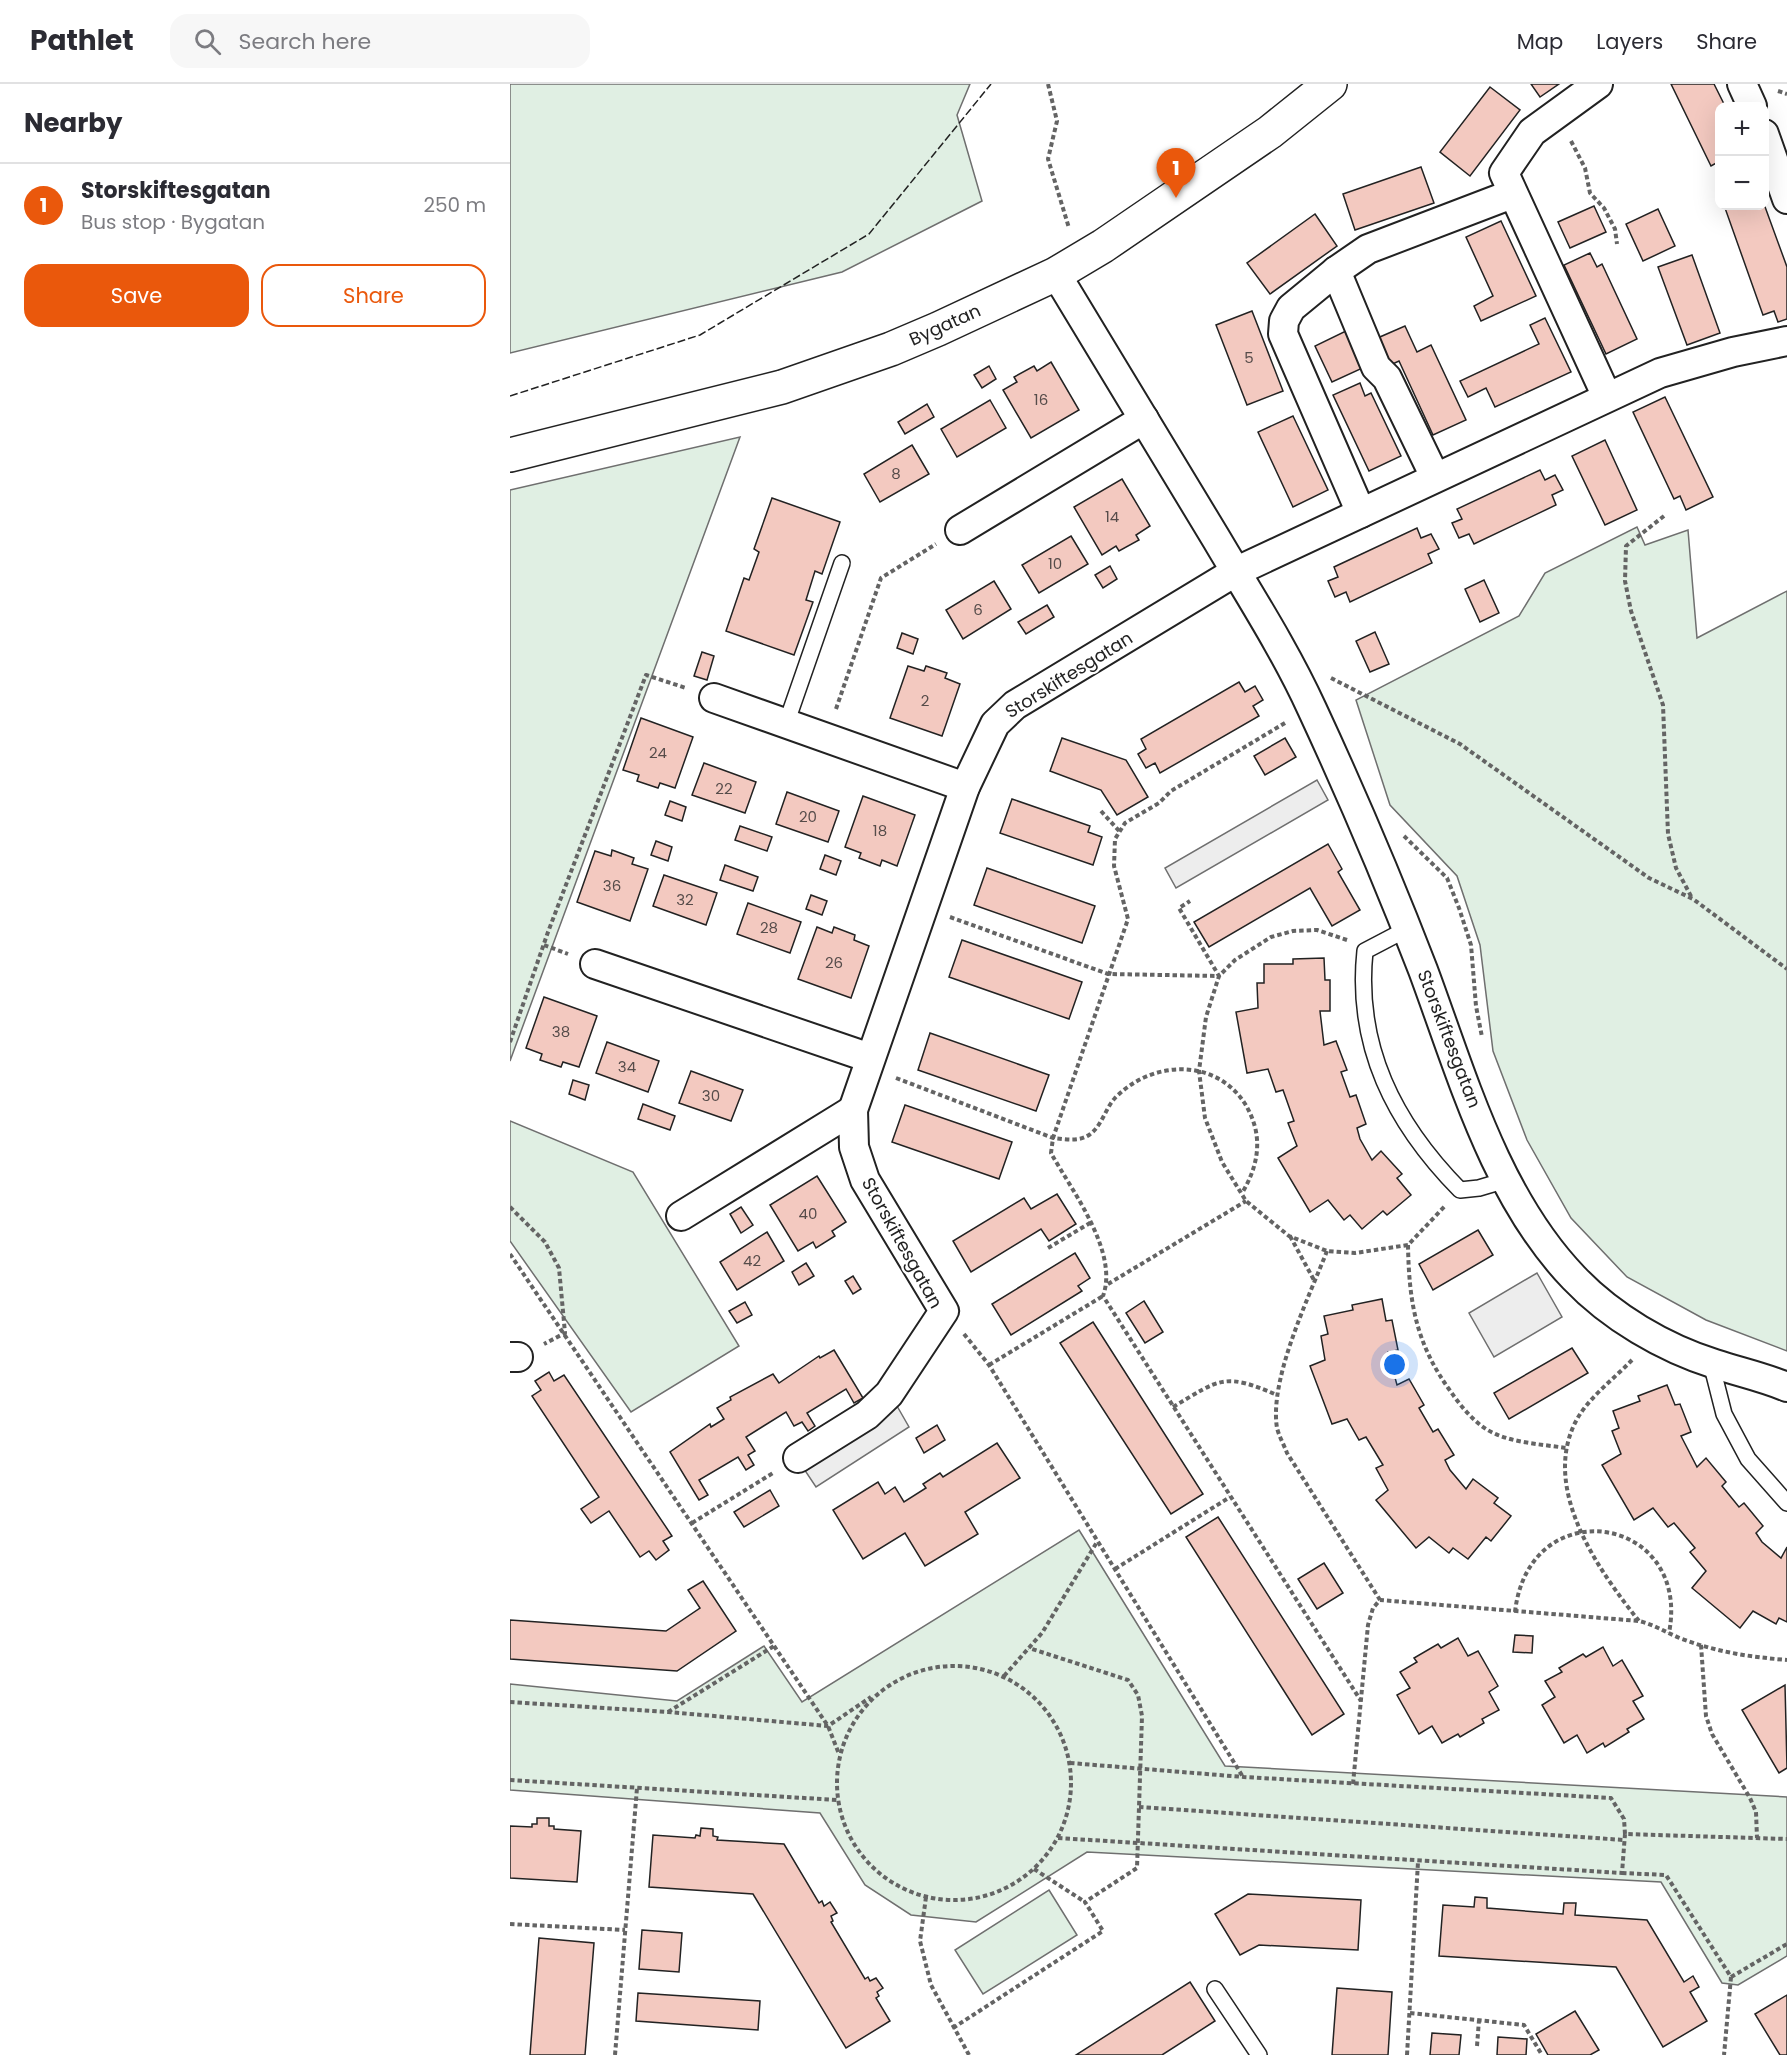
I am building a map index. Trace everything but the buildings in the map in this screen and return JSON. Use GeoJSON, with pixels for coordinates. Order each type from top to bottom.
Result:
{"type":"FeatureCollection","features":[{"type":"Feature","properties":{"kind":"street","name":"Bygatan"},"geometry":{"type":"LineString","coordinates":[[510,455],[782,387],[891,349],[1056,274],[1176,198],[1270,132],[1330,84]]}},
{"type":"Feature","properties":{"kind":"street"},"geometry":{"type":"LineString","coordinates":[[1598,84],[1532,132],[1504,173],[1607,397]]}},
{"type":"Feature","properties":{"kind":"street"},"geometry":{"type":"LineString","coordinates":[[1742,84],[1750,102]]}},
{"type":"Feature","properties":{"kind":"street"},"geometry":{"type":"LineString","coordinates":[[1769,148],[1787,199]]}},
{"type":"Feature","properties":{"kind":"street"},"geometry":{"type":"LineString","coordinates":[[1361,513],[1283,334],[1284,321],[1291,308],[1336,271],[1368,249],[1512,194]]}},
{"type":"Feature","properties":{"kind":"street"},"geometry":{"type":"LineString","coordinates":[[1336,271],[1376,367],[1387,378],[1435,477]]}},
{"type":"Feature","properties":{"kind":"street","name":"Storskiftesgatan"},"geometry":{"type":"LineString","coordinates":[[1056,274],[1295,673],[1312,707],[1407,929],[1476,1110],[1506,1180],[1548,1247],[1596,1300],[1655,1338],[1711,1363],[1787,1387]]}},
{"type":"Feature","properties":{"kind":"street","name":"Storskiftesgatan"},"geometry":{"type":"LineString","coordinates":[[798,1458],[867,1415],[889,1394],[944,1311],[866,1180],[854,1147],[853,1110],[965,787],[986,740],[1004,714],[1236,572],[1435,477],[1660,373],[1733,352],[1787,341]]}},
{"type":"Feature","properties":{"kind":"street"},"geometry":{"type":"LineString","coordinates":[[960,530],[1144,419]]}},
{"type":"Feature","properties":{"kind":"street"},"geometry":{"type":"LineString","coordinates":[[714,698],[965,787]]}},
{"type":"Feature","properties":{"kind":"street"},"geometry":{"type":"LineString","coordinates":[[595,964],[869,1063]]}},
{"type":"Feature","properties":{"kind":"street"},"geometry":{"type":"LineString","coordinates":[[681,1216],[853,1110]]}},
{"type":"Feature","properties":{"kind":"lane"},"geometry":{"type":"LineString","coordinates":[[786,724],[842,563]]}},
{"type":"Feature","properties":{"kind":"lane"},"geometry":{"type":"LineString","coordinates":[[1407,929],[1365,951],[1362,985],[1366,1020],[1388,1088],[1401,1118],[1415,1139],[1460,1190],[1479,1188],[1506,1180]]}},
{"type":"Feature","properties":{"kind":"lane"},"geometry":{"type":"LineString","coordinates":[[1711,1363],[1724,1414],[1748,1459],[1787,1503]]}},
{"type":"Feature","properties":{"kind":"lane"},"geometry":{"type":"LineString","coordinates":[[1215,1989],[1259,2055]]}},
{"type":"Feature","properties":{"kind":"path"},"geometry":{"type":"LineString","coordinates":[[1048,84],[1057,121],[1048,159],[1072,238]]}},
{"type":"Feature","properties":{"kind":"path"},"geometry":{"type":"LineString","coordinates":[[1549,119],[1571,141],[1586,168],[1590,194],[1604,208],[1615,229],[1617,244]]}},
{"type":"Feature","properties":{"kind":"path"},"geometry":{"type":"LineString","coordinates":[[1664,516],[1626,546],[1625,581],[1631,610],[1663,705],[1668,834],[1676,868],[1693,899]]}},
{"type":"Feature","properties":{"kind":"path"},"geometry":{"type":"LineString","coordinates":[[826,738],[881,578],[960,530]]}},
{"type":"Feature","properties":{"kind":"path"},"geometry":{"type":"LineString","coordinates":[[510,1042],[548,932],[646,675],[714,698]]}},
{"type":"Feature","properties":{"kind":"path"},"geometry":{"type":"LineString","coordinates":[[1328,676],[1460,744],[1649,878],[1693,899],[1787,969]]}},
{"type":"Feature","properties":{"kind":"path"},"geometry":{"type":"LineString","coordinates":[[989,1365],[1103,1296],[1108,1284],[1099,1237],[1051,1153],[1053,1138],[1128,919],[1114,866],[1115,839],[1125,823],[1159,802],[1171,791],[1312,707]]}},
{"type":"Feature","properties":{"kind":"path"},"geometry":{"type":"LineString","coordinates":[[1101,811],[1120,832]]}},
{"type":"Feature","properties":{"kind":"path"},"geometry":{"type":"LineString","coordinates":[[1190,901],[1179,908],[1220,976]]}},
{"type":"Feature","properties":{"kind":"path"},"geometry":{"type":"LineString","coordinates":[[922,907],[1108,974],[1220,976]]}},
{"type":"Feature","properties":{"kind":"path"},"geometry":{"type":"LineString","coordinates":[[1365,951],[1340,936],[1317,930],[1293,931],[1270,937],[1252,948],[1220,976],[1206,1017],[1199,1071],[1205,1118],[1222,1162],[1246,1201],[1289,1236],[1327,1251],[1355,1253],[1408,1245],[1460,1190]]}},
{"type":"Feature","properties":{"kind":"path"},"geometry":{"type":"LineString","coordinates":[[869,1063],[1053,1138],[1074,1140],[1086,1137],[1094,1131],[1114,1099],[1136,1082],[1155,1072],[1177,1068],[1199,1071],[1229,1086],[1250,1112],[1258,1145],[1256,1163],[1242,1193]]}},
{"type":"Feature","properties":{"kind":"path"},"geometry":{"type":"LineString","coordinates":[[1108,1284],[1246,1201]]}},
{"type":"Feature","properties":{"kind":"path"},"geometry":{"type":"LineString","coordinates":[[510,1207],[545,1242],[559,1268],[565,1333]]}},
{"type":"Feature","properties":{"kind":"path"},"geometry":{"type":"LineString","coordinates":[[1048,1248],[1090,1222]]}},
{"type":"Feature","properties":{"kind":"path"},"geometry":{"type":"LineString","coordinates":[[1289,1236],[1315,1282]]}},
{"type":"Feature","properties":{"kind":"path"},"geometry":{"type":"LineString","coordinates":[[1408,1245],[1411,1303],[1418,1331],[1426,1355],[1460,1404],[1486,1429],[1523,1442],[1566,1448]]}},
{"type":"Feature","properties":{"kind":"path"},"geometry":{"type":"LineString","coordinates":[[1327,1251],[1298,1321],[1277,1395],[1277,1428],[1287,1454],[1380,1600]]}},
{"type":"Feature","properties":{"kind":"path"},"geometry":{"type":"LineString","coordinates":[[510,1254],[828,1726],[840,1755]]}},
{"type":"Feature","properties":{"kind":"path"},"geometry":{"type":"LineString","coordinates":[[1103,1296],[1361,1701]]}},
{"type":"Feature","properties":{"kind":"path"},"geometry":{"type":"LineString","coordinates":[[944,1311],[989,1365],[1244,1777]]}},
{"type":"Feature","properties":{"kind":"path"},"geometry":{"type":"LineString","coordinates":[[1639,1621],[1615,1591],[1580,1532],[1568,1492],[1566,1448],[1575,1424],[1588,1403],[1655,1338]]}},
{"type":"Feature","properties":{"kind":"path"},"geometry":{"type":"LineString","coordinates":[[1173,1407],[1214,1382],[1227,1379],[1249,1384],[1277,1395]]}},
{"type":"Feature","properties":{"kind":"path"},"geometry":{"type":"LineString","coordinates":[[692,1523],[798,1458]]}},
{"type":"Feature","properties":{"kind":"path"},"geometry":{"type":"LineString","coordinates":[[1115,1569],[1230,1497]]}},
{"type":"Feature","properties":{"kind":"path"},"geometry":{"type":"LineString","coordinates":[[1515,1611],[1518,1589],[1533,1560],[1559,1539],[1580,1532],[1600,1531],[1620,1535],[1638,1544],[1653,1557],[1664,1574],[1671,1593],[1673,1613],[1669,1633]]}},
{"type":"Feature","properties":{"kind":"path"},"geometry":{"type":"LineString","coordinates":[[1004,1676],[1042,1634],[1098,1542]]}},
{"type":"Feature","properties":{"kind":"path"},"geometry":{"type":"LineString","coordinates":[[1353,1784],[1368,1625],[1372,1608],[1380,1600],[1639,1621],[1737,1656],[1787,1660]]}},
{"type":"Feature","properties":{"kind":"path"},"geometry":{"type":"LineString","coordinates":[[1701,1645],[1706,1716],[1712,1734],[1756,1812],[1757,1838]]}},
{"type":"Feature","properties":{"kind":"path"},"geometry":{"type":"LineString","coordinates":[[668,1712],[774,1646]]}},
{"type":"Feature","properties":{"kind":"path"},"geometry":{"type":"LineString","coordinates":[[1029,1648],[1128,1680],[1138,1695],[1142,1716],[1137,1869],[1085,1902]]}},
{"type":"Feature","properties":{"kind":"path"},"geometry":{"type":"LineString","coordinates":[[510,1702],[668,1712],[828,1726],[882,1689],[914,1672],[950,1665],[968,1666],[1004,1676],[1023,1688],[1054,1721],[1064,1741],[1070,1763],[1070,1802],[1058,1838],[1034,1869],[1010,1886],[983,1896],[964,1900],[926,1897],[890,1881],[860,1854],[850,1838],[837,1800],[836,1778],[840,1755],[855,1719],[882,1689]]}},
{"type":"Feature","properties":{"kind":"path"},"geometry":{"type":"LineString","coordinates":[[1070,1763],[1244,1777],[1611,1798],[1624,1819],[1622,1873]]}},
{"type":"Feature","properties":{"kind":"path"},"geometry":{"type":"LineString","coordinates":[[510,1780],[837,1800]]}},
{"type":"Feature","properties":{"kind":"path"},"geometry":{"type":"LineString","coordinates":[[615,2055],[637,1788]]}},
{"type":"Feature","properties":{"kind":"path"},"geometry":{"type":"LineString","coordinates":[[1139,1807],[1624,1840]]}},
{"type":"Feature","properties":{"kind":"path"},"geometry":{"type":"LineString","coordinates":[[1625,1834],[1787,1839]]}},
{"type":"Feature","properties":{"kind":"path"},"geometry":{"type":"LineString","coordinates":[[1058,1838],[1418,1862],[1666,1875],[1731,1977],[1724,2055]]}},
{"type":"Feature","properties":{"kind":"path"},"geometry":{"type":"LineString","coordinates":[[1407,2055],[1418,1862]]}},
{"type":"Feature","properties":{"kind":"path"},"geometry":{"type":"LineString","coordinates":[[953,2028],[1103,1931],[1085,1902],[1034,1869]]}},
{"type":"Feature","properties":{"kind":"path"},"geometry":{"type":"LineString","coordinates":[[926,1897],[920,1941],[930,1985],[969,2055]]}},
{"type":"Feature","properties":{"kind":"path"},"geometry":{"type":"LineString","coordinates":[[510,1923],[625,1930]]}},
{"type":"Feature","properties":{"kind":"path"},"geometry":{"type":"LineString","coordinates":[[1731,1977],[1787,1944]]}},
{"type":"Feature","properties":{"kind":"path"},"geometry":{"type":"LineString","coordinates":[[1410,2013],[1524,2025],[1542,2055]]}},
{"type":"Feature","properties":{"kind":"path"},"geometry":{"type":"LineString","coordinates":[[1477,2046],[1479,2020]]}},
{"type":"Feature","properties":{"kind":"green space"},"geometry":{"type":"Polygon","coordinates":[[[510,84],[970,84],[957,115],[982,201],[842,272],[510,353],[510,84]]]}},
{"type":"Feature","properties":{"kind":"green space"},"geometry":{"type":"Polygon","coordinates":[[[740,437],[510,1061],[510,490],[740,437]]]}},
{"type":"Feature","properties":{"kind":"green space"},"geometry":{"type":"Polygon","coordinates":[[[1637,527],[1645,545],[1688,530],[1697,638],[1787,591],[1787,1351],[1706,1320],[1627,1277],[1571,1218],[1527,1140],[1493,1051],[1480,945],[1457,876],[1390,805],[1356,700],[1519,616],[1545,573],[1637,527]]]}},
{"type":"Feature","properties":{"kind":"green space"},"geometry":{"type":"Polygon","coordinates":[[[510,1121],[633,1172],[739,1346],[631,1412],[510,1241],[510,1121]]]}},
{"type":"Feature","properties":{"kind":"green space"},"geometry":{"type":"Polygon","coordinates":[[[1079,1530],[1225,1766],[1787,1797],[1787,1956],[1738,1985],[1722,1983],[1661,1882],[1087,1852],[976,1922],[911,1915],[865,1885],[820,1813],[510,1790],[510,1684],[677,1701],[764,1646],[802,1702],[1079,1530]]]}},
{"type":"Feature","properties":{"kind":"green space"},"geometry":{"type":"Polygon","coordinates":[[[1049,1890],[1077,1935],[983,1994],[955,1950],[1049,1890]]]}},
{"type":"Feature","properties":{"kind":"shaded area"},"geometry":{"type":"Polygon","coordinates":[[[1317,780],[1328,800],[1176,888],[1165,868],[1317,780]]]}},
{"type":"Feature","properties":{"kind":"shaded area"},"geometry":{"type":"Polygon","coordinates":[[[1537,1273],[1562,1317],[1494,1357],[1469,1313],[1537,1273]]]}},
{"type":"Feature","properties":{"kind":"shaded area"},"geometry":{"type":"Polygon","coordinates":[[[897,1406],[909,1427],[816,1487],[802,1466],[897,1406]]]}},
{"type":"Feature","properties":{"kind":"fence"},"geometry":{"type":"LineString","coordinates":[[510,396],[700,335],[869,234],[991,84]]}},
{"type":"Feature","properties":{"kind":"place","name":"Storskiftesgatan"},"geometry":{"type":"Point","coordinates":[1176,198]}}]}
